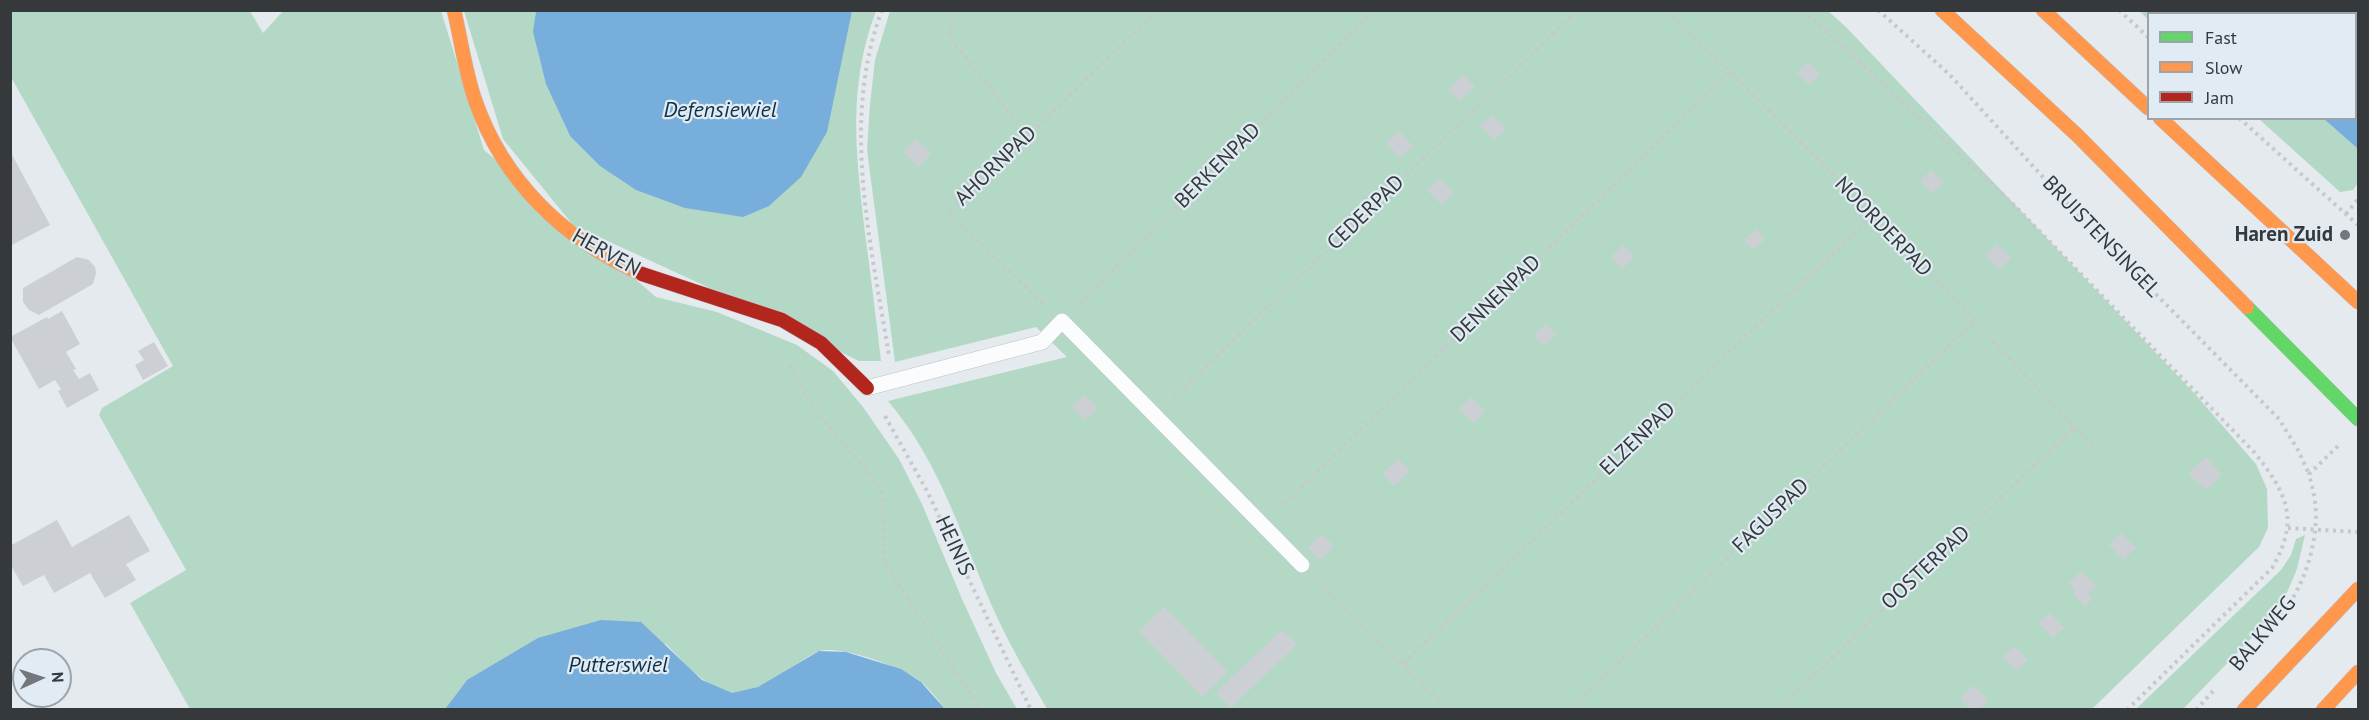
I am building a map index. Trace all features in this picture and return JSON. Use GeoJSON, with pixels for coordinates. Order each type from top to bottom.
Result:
{"type":"FeatureCollection","features":[{"type":"Feature","properties":{"kind":"main road","name":"HERVEN"},"geometry":{"type":"LineString","coordinates":[[454,10],[476,101],[495,145],[528,196],[565,231],[608,257],[651,277],[784,321],[821,343],[867,388]]}},
{"type":"Feature","properties":{"kind":"main road"},"geometry":{"type":"LineString","coordinates":[[1942,10],[2078,136],[2358,419]]}},
{"type":"Feature","properties":{"kind":"main road"},"geometry":{"type":"LineString","coordinates":[[2043,10],[2147,107]]}},
{"type":"Feature","properties":{"kind":"main road"},"geometry":{"type":"LineString","coordinates":[[2162,120],[2358,302]]}},
{"type":"Feature","properties":{"kind":"main road","name":"BALKWEG"},"geometry":{"type":"LineString","coordinates":[[2244,710],[2358,589]]}},
{"type":"Feature","properties":{"kind":"main road"},"geometry":{"type":"LineString","coordinates":[[2323,710],[2358,672]]}},
{"type":"Feature","properties":{"kind":"lane"},"geometry":{"type":"LineString","coordinates":[[867,388],[1042,342],[1062,321],[1302,565]]}},
{"type":"Feature","properties":{"kind":"path"},"geometry":{"type":"LineString","coordinates":[[882,10],[867,61],[861,102],[860,151],[868,222],[893,381]]}},
{"type":"Feature","properties":{"kind":"path"},"geometry":{"type":"LineString","coordinates":[[954,10],[949,36],[1027,135]]}},
{"type":"Feature","properties":{"kind":"path","name":"AHORNPAD"},"geometry":{"type":"LineString","coordinates":[[1062,321],[948,213],[1158,10]]}},
{"type":"Feature","properties":{"kind":"path","name":"BERKENPAD"},"geometry":{"type":"LineString","coordinates":[[1062,321],[1375,10]]}},
{"type":"Feature","properties":{"kind":"path","name":"CEDERPAD"},"geometry":{"type":"LineString","coordinates":[[1155,415],[1578,10]]}},
{"type":"Feature","properties":{"kind":"path","name":"NOORDERPAD"},"geometry":{"type":"LineString","coordinates":[[1666,10],[1874,214],[2094,448]]}},
{"type":"Feature","properties":{"kind":"path"},"geometry":{"type":"LineString","coordinates":[[1803,10],[2015,206],[2254,452],[2275,479],[2287,506],[2288,528],[2283,551],[2272,568],[2127,710]]}},
{"type":"Feature","properties":{"kind":"path","name":"BRUISTENSINGEL"},"geometry":{"type":"LineString","coordinates":[[1878,10],[1949,74],[2072,209],[2279,419],[2298,450],[2309,474]]}},
{"type":"Feature","properties":{"kind":"path"},"geometry":{"type":"LineString","coordinates":[[2119,10],[2147,36]]}},
{"type":"Feature","properties":{"kind":"path","name":"DENNENPAD"},"geometry":{"type":"LineString","coordinates":[[1262,524],[1730,73]]}},
{"type":"Feature","properties":{"kind":"path"},"geometry":{"type":"LineString","coordinates":[[2242,120],[2358,225]]}},
{"type":"Feature","properties":{"kind":"path"},"geometry":{"type":"LineString","coordinates":[[2346,214],[2358,199]]}},
{"type":"Feature","properties":{"kind":"path","name":"ELZENPAD"},"geometry":{"type":"LineString","coordinates":[[1403,664],[1874,214]]}},
{"type":"Feature","properties":{"kind":"path","name":"FAGUSPAD"},"geometry":{"type":"LineString","coordinates":[[1569,710],[1974,322]]}},
{"type":"Feature","properties":{"kind":"path"},"geometry":{"type":"LineString","coordinates":[[787,362],[809,402],[882,489],[885,564],[981,710]]}},
{"type":"Feature","properties":{"kind":"path","name":"HEINIS"},"geometry":{"type":"LineString","coordinates":[[867,388],[924,483],[1031,710]]}},
{"type":"Feature","properties":{"kind":"path","name":"OOSTERPAD"},"geometry":{"type":"LineString","coordinates":[[1777,710],[2075,427]]}},
{"type":"Feature","properties":{"kind":"path"},"geometry":{"type":"LineString","coordinates":[[2309,474],[2344,440]]}},
{"type":"Feature","properties":{"kind":"path","name":"BALKWEG"},"geometry":{"type":"LineString","coordinates":[[2275,624],[2293,601],[2306,572],[2314,529],[2315,503],[2309,474]]}},
{"type":"Feature","properties":{"kind":"path"},"geometry":{"type":"LineString","coordinates":[[2288,528],[2358,531]]}},
{"type":"Feature","properties":{"kind":"path"},"geometry":{"type":"LineString","coordinates":[[1302,565],[1449,710]]}},
{"type":"Feature","properties":{"kind":"path","name":"BALKWEG"},"geometry":{"type":"LineString","coordinates":[[2196,710],[2220,684]]}},
{"type":"Feature","properties":{"kind":"green space"},"geometry":{"type":"Polygon","coordinates":[[[2201,10],[2204,12],[2147,12],[2147,18],[2139,11],[2201,10]]]}},
{"type":"Feature","properties":{"kind":"green space"},"geometry":{"type":"Polygon","coordinates":[[[10,11],[250,11],[263,33],[283,11],[441,11],[484,150],[656,297],[717,312],[797,345],[833,371],[863,407],[899,459],[922,504],[996,673],[1017,709],[945,709],[924,685],[900,670],[870,658],[827,650],[817,652],[752,690],[731,693],[703,680],[666,644],[467,680],[445,709],[190,709],[130,603],[186,570],[99,415],[102,408],[173,366],[11,77],[10,11]]]}},
{"type":"Feature","properties":{"kind":"green space"},"geometry":{"type":"Polygon","coordinates":[[[464,11],[536,11],[537,43],[544,75],[570,136],[851,15],[852,11],[876,11],[861,67],[856,121],[862,204],[881,361],[859,361],[573,225],[503,139],[464,11]]]}},
{"type":"Feature","properties":{"kind":"green space"},"geometry":{"type":"Polygon","coordinates":[[[890,11],[1828,11],[1845,26],[2194,393],[2256,464],[2267,489],[2268,528],[2259,547],[2092,709],[1047,709],[1002,629],[937,478],[923,451],[888,401],[1067,357],[1036,327],[895,362],[867,150],[875,60],[890,11]]]}},
{"type":"Feature","properties":{"kind":"green space"},"geometry":{"type":"Polygon","coordinates":[[[2260,120],[2325,120],[2358,149],[2358,183],[2353,190],[2340,192],[2260,120]]]}},
{"type":"Feature","properties":{"kind":"green space"},"geometry":{"type":"Polygon","coordinates":[[[2305,535],[2297,569],[2285,597],[2264,625],[2183,709],[2136,709],[2281,570],[2291,555],[2296,539],[2305,535]]]}},
{"type":"Feature","properties":{"kind":"water","name":"Defensiewiel"},"geometry":{"type":"Polygon","coordinates":[[[536,10],[852,11],[827,132],[801,177],[769,206],[743,217],[685,208],[636,190],[600,166],[570,136],[546,84],[533,32],[536,10]]]}},
{"type":"Feature","properties":{"kind":"water"},"geometry":{"type":"Polygon","coordinates":[[[2285,10],[2288,12],[2203,12],[2285,10]]]}},
{"type":"Feature","properties":{"kind":"water"},"geometry":{"type":"Polygon","coordinates":[[[2357,73],[2358,74],[2358,149],[2325,120],[2357,120],[2357,73]]]}},
{"type":"Feature","properties":{"kind":"water","name":"Putterswiel"},"geometry":{"type":"Polygon","coordinates":[[[601,620],[641,622],[702,680],[732,693],[758,687],[819,651],[846,652],[901,669],[921,682],[945,709],[445,709],[467,680],[538,638],[601,620]]]}},
{"type":"Feature","properties":{"kind":"building"},"geometry":{"type":"Polygon","coordinates":[[[1808,63],[1820,74],[1809,85],[1797,73],[1808,63]]]}},
{"type":"Feature","properties":{"kind":"building"},"geometry":{"type":"Polygon","coordinates":[[[1463,75],[1475,86],[1460,101],[1448,89],[1463,75]]]}},
{"type":"Feature","properties":{"kind":"building"},"geometry":{"type":"Polygon","coordinates":[[[1492,115],[1506,129],[1494,140],[1480,126],[1492,115]]]}},
{"type":"Feature","properties":{"kind":"building"},"geometry":{"type":"Polygon","coordinates":[[[1399,131],[1413,146],[1400,158],[1386,142],[1399,131]]]}},
{"type":"Feature","properties":{"kind":"building"},"geometry":{"type":"Polygon","coordinates":[[[916,139],[931,154],[919,167],[903,152],[916,139]]]}},
{"type":"Feature","properties":{"kind":"building"},"geometry":{"type":"Polygon","coordinates":[[[10,151],[50,225],[10,246],[10,151]]]}},
{"type":"Feature","properties":{"kind":"building"},"geometry":{"type":"Polygon","coordinates":[[[1931,170],[1944,183],[1932,193],[1920,181],[1931,170]]]}},
{"type":"Feature","properties":{"kind":"building"},"geometry":{"type":"Polygon","coordinates":[[[1439,178],[1454,193],[1442,205],[1427,190],[1439,178]]]}},
{"type":"Feature","properties":{"kind":"building"},"geometry":{"type":"Polygon","coordinates":[[[1757,229],[1765,239],[1753,250],[1744,240],[1757,229]]]}},
{"type":"Feature","properties":{"kind":"building"},"geometry":{"type":"Polygon","coordinates":[[[1997,244],[2011,258],[1999,270],[1985,255],[1997,244]]]}},
{"type":"Feature","properties":{"kind":"building"},"geometry":{"type":"Polygon","coordinates":[[[1623,245],[1634,257],[1622,269],[1611,257],[1623,245]]]}},
{"type":"Feature","properties":{"kind":"building"},"geometry":{"type":"Polygon","coordinates":[[[77,257],[89,260],[95,267],[93,284],[39,315],[29,310],[23,302],[23,288],[77,257]]]}},
{"type":"Feature","properties":{"kind":"building"},"geometry":{"type":"Polygon","coordinates":[[[62,311],[80,344],[66,352],[76,369],[73,370],[79,379],[90,373],[99,390],[67,408],[58,391],[61,389],[55,380],[39,389],[10,337],[62,311]]]}},
{"type":"Feature","properties":{"kind":"building"},"geometry":{"type":"Polygon","coordinates":[[[1546,324],[1556,335],[1544,346],[1534,335],[1546,324]]]}},
{"type":"Feature","properties":{"kind":"building"},"geometry":{"type":"Polygon","coordinates":[[[154,342],[168,366],[143,380],[135,365],[144,360],[138,351],[154,342]]]}},
{"type":"Feature","properties":{"kind":"building"},"geometry":{"type":"Polygon","coordinates":[[[1085,395],[1098,408],[1085,420],[1072,407],[1085,395]]]}},
{"type":"Feature","properties":{"kind":"building"},"geometry":{"type":"Polygon","coordinates":[[[1471,397],[1485,411],[1473,423],[1459,409],[1471,397]]]}},
{"type":"Feature","properties":{"kind":"building"},"geometry":{"type":"Polygon","coordinates":[[[2206,457],[2222,475],[2206,490],[2188,474],[2206,457]]]}},
{"type":"Feature","properties":{"kind":"building"},"geometry":{"type":"Polygon","coordinates":[[[1398,459],[1410,471],[1394,486],[1382,474],[1398,459]]]}},
{"type":"Feature","properties":{"kind":"building"},"geometry":{"type":"Polygon","coordinates":[[[129,515],[150,551],[126,564],[136,580],[105,598],[90,573],[54,593],[44,575],[23,586],[10,564],[10,546],[57,520],[72,547],[129,515]]]}},
{"type":"Feature","properties":{"kind":"building"},"geometry":{"type":"Polygon","coordinates":[[[2121,533],[2136,548],[2123,560],[2109,545],[2121,533]]]}},
{"type":"Feature","properties":{"kind":"building"},"geometry":{"type":"Polygon","coordinates":[[[1322,534],[1334,546],[1320,560],[1308,548],[1322,534]]]}},
{"type":"Feature","properties":{"kind":"building"},"geometry":{"type":"Polygon","coordinates":[[[2081,571],[2096,587],[2088,594],[2092,599],[2085,606],[2073,594],[2076,591],[2069,583],[2081,571]]]}},
{"type":"Feature","properties":{"kind":"building"},"geometry":{"type":"Polygon","coordinates":[[[1164,607],[1228,672],[1202,697],[1139,631],[1164,607]]]}},
{"type":"Feature","properties":{"kind":"building"},"geometry":{"type":"Polygon","coordinates":[[[2050,613],[2064,628],[2053,638],[2039,623],[2050,613]]]}},
{"type":"Feature","properties":{"kind":"building"},"geometry":{"type":"Polygon","coordinates":[[[1282,630],[1297,644],[1231,708],[1216,693],[1282,630]]]}},
{"type":"Feature","properties":{"kind":"building"},"geometry":{"type":"Polygon","coordinates":[[[2014,646],[2028,660],[2016,671],[2003,657],[2014,646]]]}},
{"type":"Feature","properties":{"kind":"building"},"geometry":{"type":"Polygon","coordinates":[[[1973,685],[1988,700],[1979,710],[1971,710],[1960,699],[1973,685]]]}},
{"type":"Feature","properties":{"kind":"traffic: fast"},"geometry":{"type":"LineString","coordinates":[[2247,307],[2358,419]]}},
{"type":"Feature","properties":{"kind":"traffic: slow"},"geometry":{"type":"LineString","coordinates":[[454,10],[475,100],[502,157],[540,205],[562,225],[587,244],[642,274]]}},
{"type":"Feature","properties":{"kind":"traffic: slow"},"geometry":{"type":"LineString","coordinates":[[1942,10],[2078,136],[2247,307]]}},
{"type":"Feature","properties":{"kind":"traffic: slow"},"geometry":{"type":"LineString","coordinates":[[2043,10],[2147,107]]}},
{"type":"Feature","properties":{"kind":"traffic: slow"},"geometry":{"type":"LineString","coordinates":[[2162,120],[2358,302]]}},
{"type":"Feature","properties":{"kind":"traffic: slow"},"geometry":{"type":"LineString","coordinates":[[2244,710],[2358,589]]}},
{"type":"Feature","properties":{"kind":"traffic: slow"},"geometry":{"type":"LineString","coordinates":[[2323,710],[2358,672]]}},
{"type":"Feature","properties":{"kind":"traffic: jam"},"geometry":{"type":"LineString","coordinates":[[642,274],[782,320],[821,343],[867,388]]}},
{"type":"Feature","properties":{"kind":"place","name":"Haren Zuid"},"geometry":{"type":"Point","coordinates":[2345,235]}}]}
